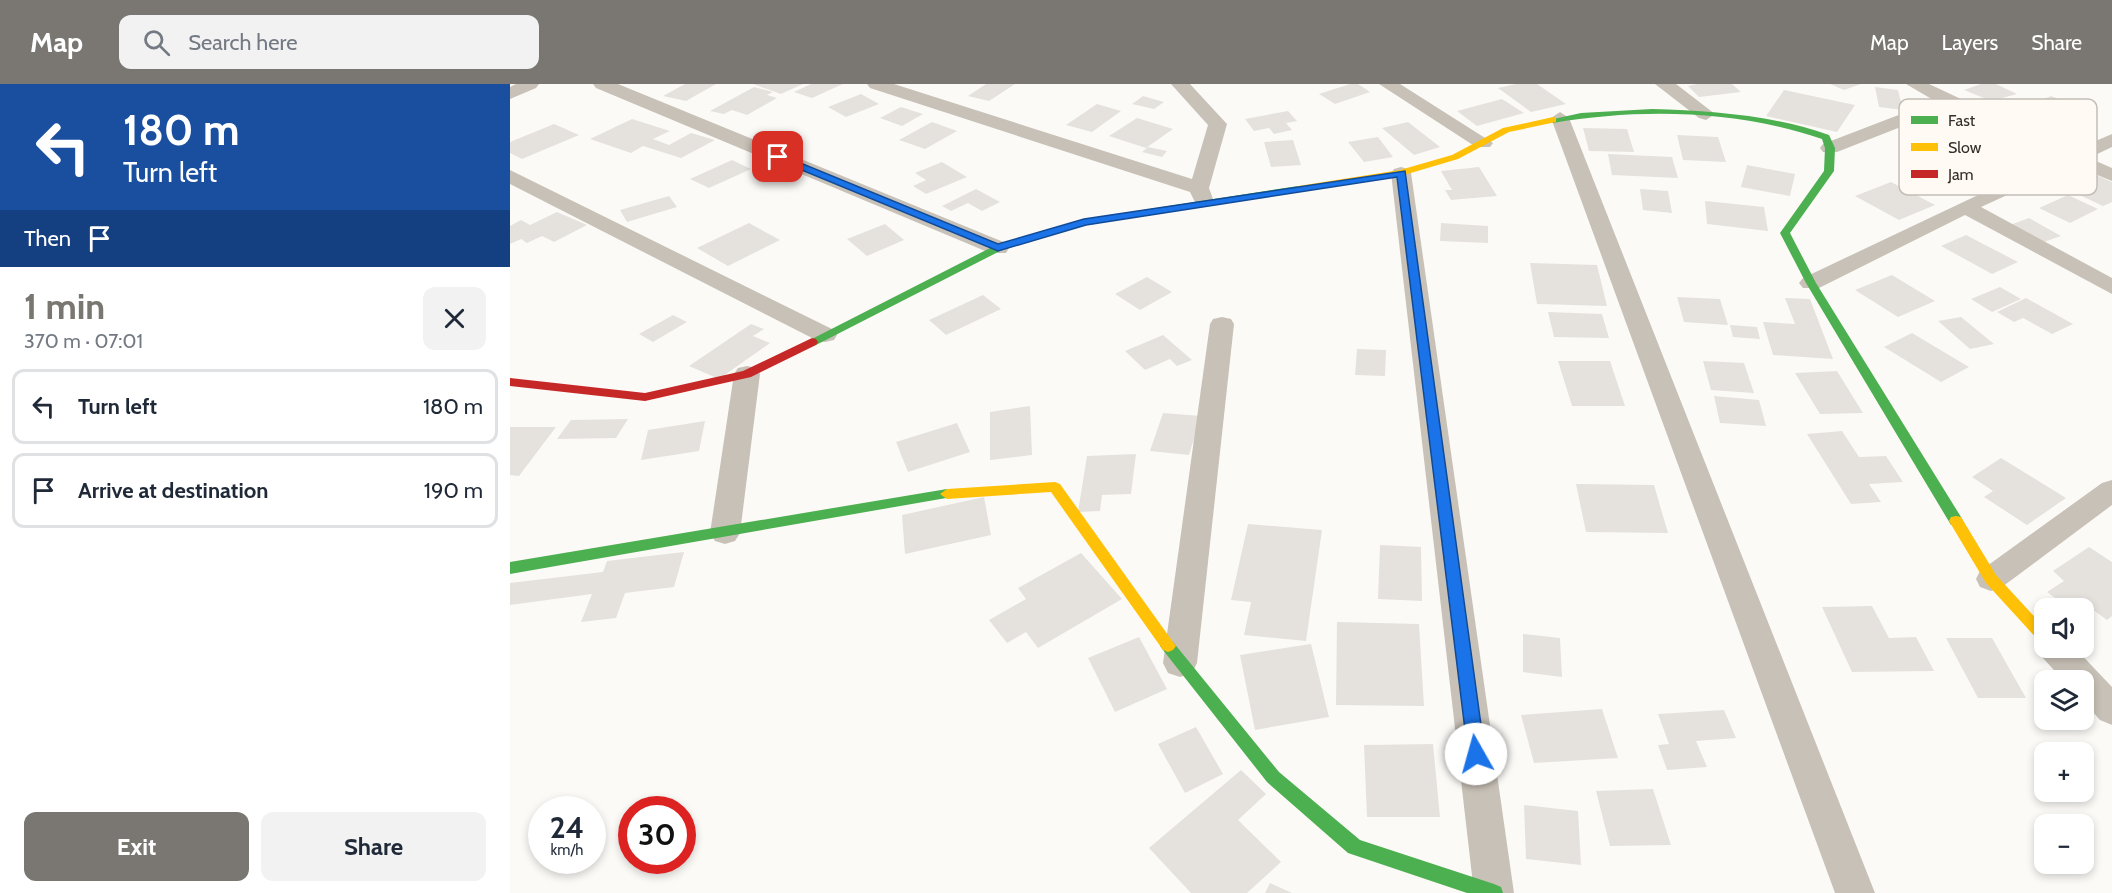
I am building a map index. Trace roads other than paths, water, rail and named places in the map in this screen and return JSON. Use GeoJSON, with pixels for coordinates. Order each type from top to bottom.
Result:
{"type":"FeatureCollection","features":[{"type":"Feature","properties":{"kind":"street"},"geometry":{"type":"LineString","coordinates":[[510,94],[530,84]]}},
{"type":"Feature","properties":{"kind":"street"},"geometry":{"type":"LineString","coordinates":[[602,84],[998,248]]}},
{"type":"Feature","properties":{"kind":"street"},"geometry":{"type":"LineString","coordinates":[[876,84],[1202,195]]}},
{"type":"Feature","properties":{"kind":"street"},"geometry":{"type":"LineString","coordinates":[[1180,84],[1218,124],[1202,195]]}},
{"type":"Feature","properties":{"kind":"street"},"geometry":{"type":"LineString","coordinates":[[1388,84],[1483,143]]}},
{"type":"Feature","properties":{"kind":"street"},"geometry":{"type":"LineString","coordinates":[[1664,84],[1706,114]]}},
{"type":"Feature","properties":{"kind":"street"},"geometry":{"type":"LineString","coordinates":[[1915,84],[1943,99]]}},
{"type":"Feature","properties":{"kind":"street"},"geometry":{"type":"LineString","coordinates":[[510,382],[645,397],[747,374],[998,248],[1084,222],[1202,195],[1401,173],[1455,157],[1506,130],[1560,118],[1637,112],[1706,114],[1774,122],[1808,129],[1826,137],[1830,148],[1829,171],[1785,233],[1810,283],[1991,579],[2034,626]]}},
{"type":"Feature","properties":{"kind":"street"},"geometry":{"type":"LineString","coordinates":[[1560,118],[1855,893]]}},
{"type":"Feature","properties":{"kind":"street"},"geometry":{"type":"LineString","coordinates":[[1830,148],[1899,121]]}},
{"type":"Feature","properties":{"kind":"street"},"geometry":{"type":"LineString","coordinates":[[2097,147],[2112,140]]}},
{"type":"Feature","properties":{"kind":"street"},"geometry":{"type":"LineString","coordinates":[[2097,168],[2112,175]]}},
{"type":"Feature","properties":{"kind":"street"},"geometry":{"type":"LineString","coordinates":[[510,568],[943,494],[1055,487],[1180,663],[1273,777],[1354,847],[1494,893],[1401,173]]}},
{"type":"Feature","properties":{"kind":"street"},"geometry":{"type":"LineString","coordinates":[[510,176],[825,335]]}},
{"type":"Feature","properties":{"kind":"street"},"geometry":{"type":"LineString","coordinates":[[1810,283],[1991,195]]}},
{"type":"Feature","properties":{"kind":"street"},"geometry":{"type":"LineString","coordinates":[[1965,207],[2112,287]]}},
{"type":"Feature","properties":{"kind":"street"},"geometry":{"type":"LineString","coordinates":[[1180,663],[1222,324]]}},
{"type":"Feature","properties":{"kind":"street"},"geometry":{"type":"LineString","coordinates":[[725,533],[747,374]]}},
{"type":"Feature","properties":{"kind":"street"},"geometry":{"type":"LineString","coordinates":[[1991,579],[2112,490]]}},
{"type":"Feature","properties":{"kind":"street"},"geometry":{"type":"LineString","coordinates":[[2063,658],[2112,710]]}}]}
